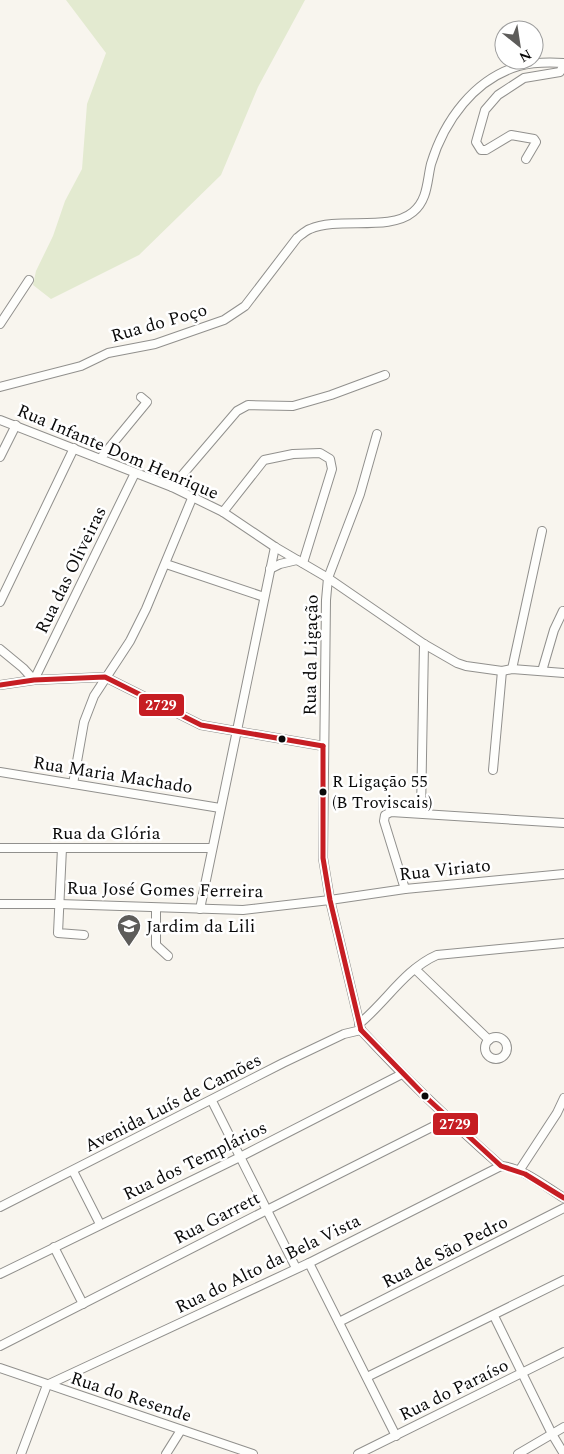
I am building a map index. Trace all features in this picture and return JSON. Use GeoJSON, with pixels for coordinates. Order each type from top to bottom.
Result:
{"type":"FeatureCollection","features":[{"type":"Feature","properties":{"kind":"street","name":"Rua do Poço"},"geometry":{"type":"LineString","coordinates":[[0,387],[81,366],[108,353],[155,344],[224,320],[245,306],[297,238],[309,230],[327,224],[377,223],[399,220],[413,212],[422,201],[427,188],[431,165],[440,140],[453,115],[473,93],[494,77],[518,66],[542,62],[564,64]]}},
{"type":"Feature","properties":{"kind":"street"},"geometry":{"type":"LineString","coordinates":[[526,159],[536,142],[534,138],[511,136],[486,150],[481,150],[476,142],[485,110],[498,95],[511,85],[524,78],[560,72],[564,64]]}},
{"type":"Feature","properties":{"kind":"street"},"geometry":{"type":"LineString","coordinates":[[0,324],[29,280]]}},
{"type":"Feature","properties":{"kind":"street"},"geometry":{"type":"LineString","coordinates":[[172,487],[237,411],[248,405],[293,406],[331,395],[385,375]]}},
{"type":"Feature","properties":{"kind":"street"},"geometry":{"type":"LineString","coordinates":[[100,458],[147,402],[141,397]]}},
{"type":"Feature","properties":{"kind":"street","name":"Rua Infante Dom Henrique"},"geometry":{"type":"LineString","coordinates":[[0,420],[193,496],[223,512],[274,547],[328,578],[424,644],[457,663],[502,671],[512,669],[564,673]]}},
{"type":"Feature","properties":{"kind":"street"},"geometry":{"type":"LineString","coordinates":[[0,457],[16,425]]}},
{"type":"Feature","properties":{"kind":"street","name":"Rua da Ligação"},"geometry":{"type":"LineString","coordinates":[[360,1027],[330,900],[323,858],[326,600],[328,578],[360,494],[377,434]]}},
{"type":"Feature","properties":{"kind":"street"},"geometry":{"type":"LineString","coordinates":[[0,602],[74,448]]}},
{"type":"Feature","properties":{"kind":"street"},"geometry":{"type":"LineString","coordinates":[[223,512],[264,460],[293,454],[320,453],[330,459],[332,468],[300,562],[280,564],[270,569]]}},
{"type":"Feature","properties":{"kind":"street","name":"Rua das Oliveiras"},"geometry":{"type":"LineString","coordinates":[[34,680],[135,473]]}},
{"type":"Feature","properties":{"kind":"street"},"geometry":{"type":"LineString","coordinates":[[73,784],[84,722],[94,696],[130,641],[146,609],[193,496]]}},
{"type":"Feature","properties":{"kind":"street"},"geometry":{"type":"LineString","coordinates":[[512,669],[542,531]]}},
{"type":"Feature","properties":{"kind":"street"},"geometry":{"type":"LineString","coordinates":[[200,909],[274,547]]}},
{"type":"Feature","properties":{"kind":"street"},"geometry":{"type":"LineString","coordinates":[[166,564],[264,597]]}},
{"type":"Feature","properties":{"kind":"street"},"geometry":{"type":"LineString","coordinates":[[542,671],[554,630],[563,611]]}},
{"type":"Feature","properties":{"kind":"street"},"geometry":{"type":"LineString","coordinates":[[421,813],[424,644]]}},
{"type":"Feature","properties":{"kind":"street"},"geometry":{"type":"LineString","coordinates":[[0,649],[34,680]]}},
{"type":"Feature","properties":{"kind":"street"},"geometry":{"type":"LineString","coordinates":[[492,770],[502,671]]}},
{"type":"Feature","properties":{"kind":"street"},"geometry":{"type":"LineString","coordinates":[[0,685],[34,680],[105,677],[201,725],[324,746]]}},
{"type":"Feature","properties":{"kind":"street","name":"Rua Maria Machado"},"geometry":{"type":"LineString","coordinates":[[0,772],[220,808]]}},
{"type":"Feature","properties":{"kind":"street"},"geometry":{"type":"LineString","coordinates":[[405,888],[384,821],[385,814],[391,812],[421,813],[564,823]]}},
{"type":"Feature","properties":{"kind":"street","name":"Rua da Glória"},"geometry":{"type":"LineString","coordinates":[[0,848],[212,848]]}},
{"type":"Feature","properties":{"kind":"street"},"geometry":{"type":"LineString","coordinates":[[62,848],[58,933],[84,935]]}},
{"type":"Feature","properties":{"kind":"street","name":"Rua Viriato"},"geometry":{"type":"LineString","coordinates":[[330,900],[405,888],[564,874]]}},
{"type":"Feature","properties":{"kind":"street","name":"Rua José Gomes Ferreira"},"geometry":{"type":"LineString","coordinates":[[0,904],[243,910],[330,900]]}},
{"type":"Feature","properties":{"kind":"street"},"geometry":{"type":"LineString","coordinates":[[156,908],[156,945],[168,956]]}},
{"type":"Feature","properties":{"kind":"street"},"geometry":{"type":"LineString","coordinates":[[564,943],[437,955],[425,960],[414,969],[360,1027],[402,1074],[448,1119],[501,1166],[508,1166],[519,1171],[564,1198]]}},
{"type":"Feature","properties":{"kind":"street"},"geometry":{"type":"LineString","coordinates":[[414,969],[489,1040]]}},
{"type":"Feature","properties":{"kind":"street","name":"Avenida Luís de Camões"},"geometry":{"type":"LineString","coordinates":[[0,1208],[360,1027]]}},
{"type":"Feature","properties":{"kind":"street","name":"Rua dos Templários"},"geometry":{"type":"LineString","coordinates":[[0,1274],[240,1157],[402,1074]]}},
{"type":"Feature","properties":{"kind":"street"},"geometry":{"type":"LineString","coordinates":[[519,1171],[560,1115],[564,1098]]}},
{"type":"Feature","properties":{"kind":"street"},"geometry":{"type":"LineString","coordinates":[[212,1101],[296,1268]]}},
{"type":"Feature","properties":{"kind":"street","name":"Rua Garrett"},"geometry":{"type":"LineString","coordinates":[[0,1346],[448,1119]]}},
{"type":"Feature","properties":{"kind":"street","name":"Rua do Alto da Bela Vista"},"geometry":{"type":"LineString","coordinates":[[47,1385],[309,1262],[501,1166]]}},
{"type":"Feature","properties":{"kind":"street"},"geometry":{"type":"LineString","coordinates":[[72,1171],[100,1224]]}},
{"type":"Feature","properties":{"kind":"street","name":"Rua de São Pedro"},"geometry":{"type":"LineString","coordinates":[[339,1322],[564,1208]]}},
{"type":"Feature","properties":{"kind":"street"},"geometry":{"type":"LineString","coordinates":[[54,1247],[83,1304]]}},
{"type":"Feature","properties":{"kind":"street"},"geometry":{"type":"LineString","coordinates":[[309,1262],[396,1436]]}},
{"type":"Feature","properties":{"kind":"street"},"geometry":{"type":"LineString","coordinates":[[367,1377],[564,1280]]}},
{"type":"Feature","properties":{"kind":"street"},"geometry":{"type":"LineString","coordinates":[[494,1316],[552,1434],[564,1454]]}},
{"type":"Feature","properties":{"kind":"street","name":"Rua do Paraíso"},"geometry":{"type":"LineString","coordinates":[[358,1454],[564,1352]]}},
{"type":"Feature","properties":{"kind":"street","name":"Rua do Resende"},"geometry":{"type":"LineString","coordinates":[[0,1368],[253,1454]]}},
{"type":"Feature","properties":{"kind":"street"},"geometry":{"type":"LineString","coordinates":[[21,1454],[47,1385]]}},
{"type":"Feature","properties":{"kind":"street"},"geometry":{"type":"LineString","coordinates":[[518,1454],[564,1427]]}},
{"type":"Feature","properties":{"kind":"street"},"geometry":{"type":"LineString","coordinates":[[166,1454],[181,1430]]}},
{"type":"Feature","properties":{"kind":"green space"},"geometry":{"type":"Polygon","coordinates":[[[66,0],[305,0],[258,87],[221,175],[139,255],[51,299],[33,285],[36,271],[53,236],[65,201],[82,169],[87,104],[106,53],[66,0]]]}},
{"type":"Feature","properties":{"kind":"transit line","name":"2729"},"geometry":{"type":"LineString","coordinates":[[0,685],[34,680],[105,677],[201,725],[323,746]]}},
{"type":"Feature","properties":{"kind":"transit line","name":"2729"},"geometry":{"type":"LineString","coordinates":[[323,746],[323,858],[330,900],[361,1030]]}},
{"type":"Feature","properties":{"kind":"transit line","name":"2729"},"geometry":{"type":"LineString","coordinates":[[361,1030],[429,1100],[501,1166],[525,1174],[564,1198]]}},
{"type":"Feature","properties":{"kind":"place","name":"R Ligação 55 (B Troviscais)"},"geometry":{"type":"Point","coordinates":[323,792]}},
{"type":"Feature","properties":{"kind":"place","name":"Jardim da Lili"},"geometry":{"type":"Point","coordinates":[129,947]}}]}
